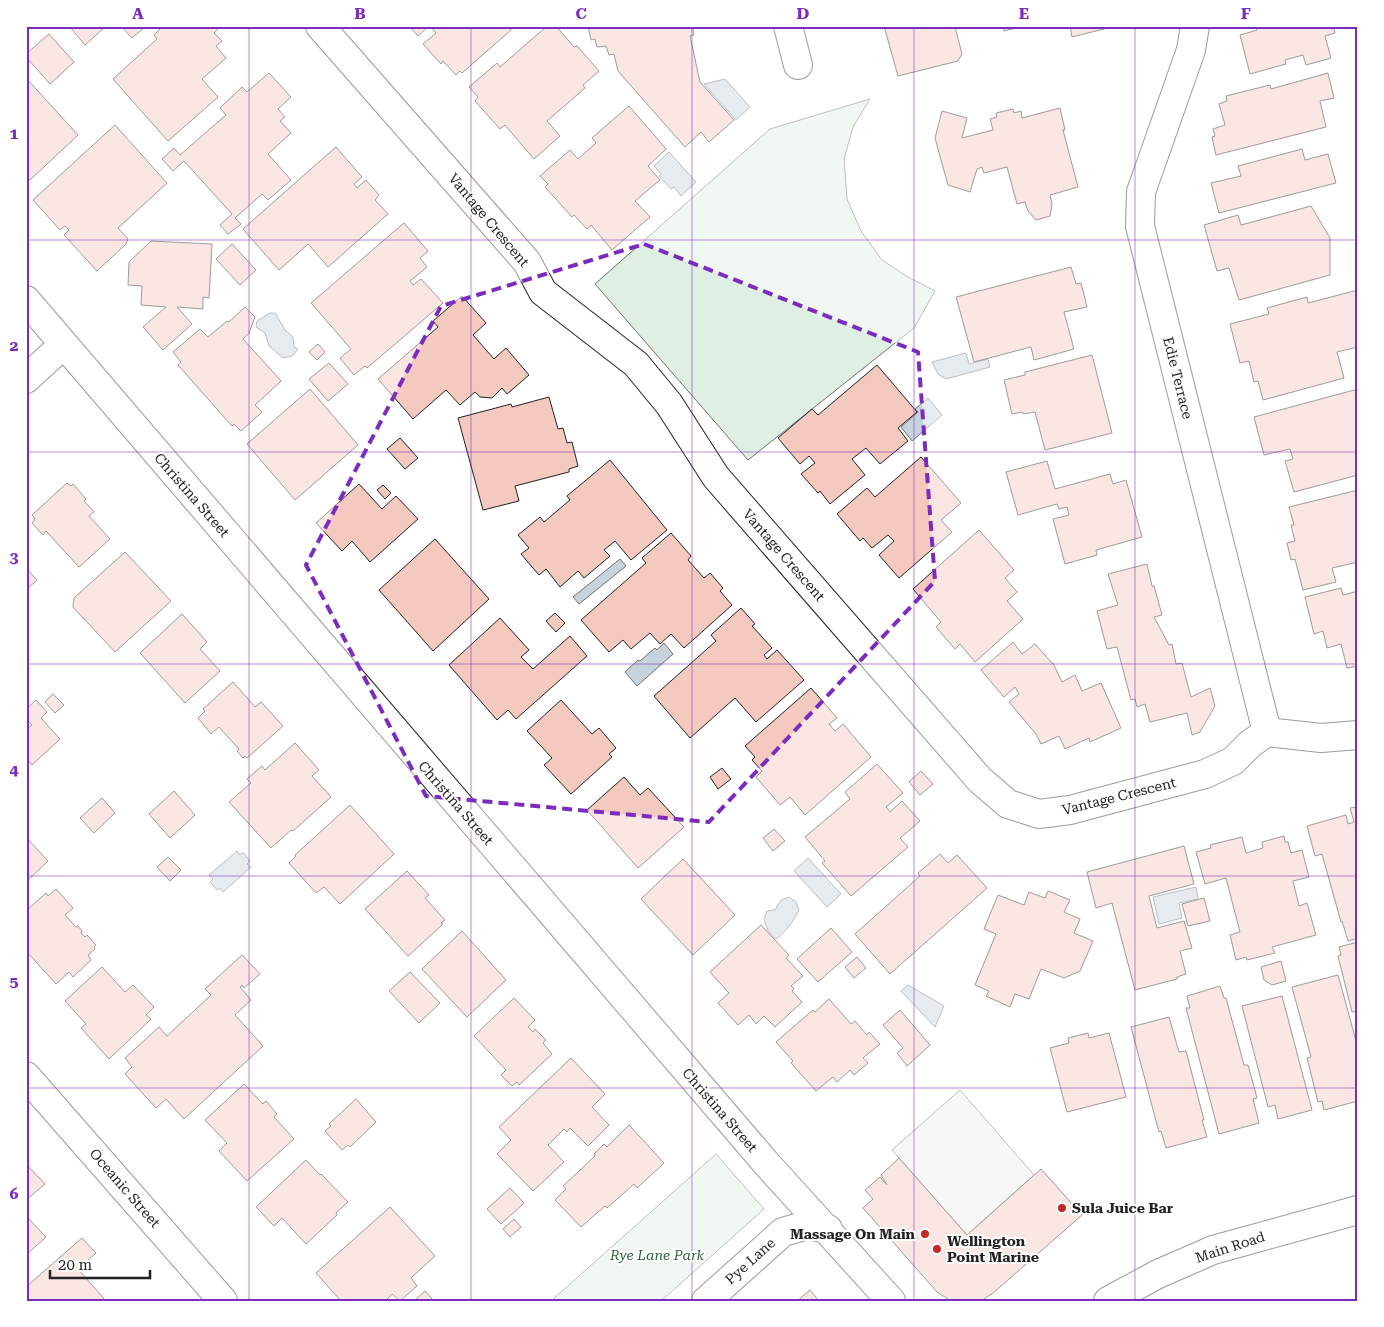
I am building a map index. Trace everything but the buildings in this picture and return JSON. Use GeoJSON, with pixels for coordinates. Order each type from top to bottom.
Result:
{"type":"FeatureCollection","features":[{"type":"Feature","properties":{"kind":"street","name":"Vantage Crescent"},"geometry":{"type":"LineString","coordinates":[[320,26],[527,262],[543,292],[636,364],[669,404],[716,477],[980,780],[1008,804],[1039,814],[1070,810],[1205,774],[1233,762],[1250,744],[1267,732]]}},
{"type":"Feature","properties":{"kind":"street"},"geometry":{"type":"LineString","coordinates":[[788,26],[798,65]]}},
{"type":"Feature","properties":{"kind":"street","name":"Edie Terrace"},"geometry":{"type":"LineString","coordinates":[[1195,26],[1191,50],[1142,192],[1140,226],[1267,732]]}},
{"type":"Feature","properties":{"kind":"street","name":"Christina Street"},"geometry":{"type":"LineString","coordinates":[[26,300],[766,1163],[828,1229],[891,1301]]}},
{"type":"Feature","properties":{"kind":"street"},"geometry":{"type":"LineString","coordinates":[[26,379],[63,345]]}},
{"type":"Feature","properties":{"kind":"street"},"geometry":{"type":"LineString","coordinates":[[1267,732],[1321,738],[1358,735]]}},
{"type":"Feature","properties":{"kind":"street","name":"Oceanic Street"},"geometry":{"type":"LineString","coordinates":[[26,1076],[223,1301]]}},
{"type":"Feature","properties":{"kind":"street","name":"Main Road"},"geometry":{"type":"LineString","coordinates":[[1108,1301],[1158,1274],[1213,1250],[1358,1210]]}},
{"type":"Feature","properties":{"kind":"street","name":"Pye Lane"},"geometry":{"type":"LineString","coordinates":[[706,1301],[783,1232],[807,1225],[828,1229]]}},
{"type":"Feature","properties":{"kind":"highlighted area"},"geometry":{"type":"Polygon","coordinates":[[[644,244],[918,352],[935,581],[709,822],[426,796],[306,565],[441,306],[644,244]]]}},
{"type":"Feature","properties":{"kind":"green space"},"geometry":{"type":"Polygon","coordinates":[[[870,99],[853,127],[844,159],[847,199],[861,231],[882,260],[906,276],[935,291],[914,328],[748,460],[595,284],[770,129],[870,99]]]}},
{"type":"Feature","properties":{"kind":"green space","name":"Rye Lane Park"},"geometry":{"type":"Polygon","coordinates":[[[716,1154],[764,1209],[661,1301],[551,1301],[716,1154]]]}},
{"type":"Feature","properties":{"kind":"shaded area"},"geometry":{"type":"Polygon","coordinates":[[[725,79],[750,107],[736,120],[704,84],[725,79]]]}},
{"type":"Feature","properties":{"kind":"shaded area"},"geometry":{"type":"Polygon","coordinates":[[[669,152],[696,182],[681,196],[674,187],[671,189],[659,176],[661,174],[654,166],[669,152]]]}},
{"type":"Feature","properties":{"kind":"shaded area"},"geometry":{"type":"Polygon","coordinates":[[[270,313],[275,313],[285,330],[293,337],[294,347],[298,349],[292,356],[283,358],[269,346],[265,333],[256,327],[257,321],[270,313]]]}},
{"type":"Feature","properties":{"kind":"shaded area"},"geometry":{"type":"Polygon","coordinates":[[[966,353],[969,364],[988,359],[990,367],[946,379],[938,374],[932,362],[966,353]]]}},
{"type":"Feature","properties":{"kind":"shaded area"},"geometry":{"type":"Polygon","coordinates":[[[928,398],[942,415],[912,441],[901,427],[918,412],[915,409],[928,398]]]}},
{"type":"Feature","properties":{"kind":"shaded area"},"geometry":{"type":"Polygon","coordinates":[[[620,559],[626,566],[579,604],[573,597],[620,559]]]}},
{"type":"Feature","properties":{"kind":"shaded area"},"geometry":{"type":"Polygon","coordinates":[[[664,643],[673,654],[637,686],[625,672],[638,660],[640,661],[655,648],[657,650],[664,643]]]}},
{"type":"Feature","properties":{"kind":"shaded area"},"geometry":{"type":"Polygon","coordinates":[[[237,851],[240,855],[243,852],[250,861],[247,864],[251,867],[223,892],[220,888],[217,890],[210,882],[213,879],[209,875],[237,851]]]}},
{"type":"Feature","properties":{"kind":"shaded area"},"geometry":{"type":"Polygon","coordinates":[[[808,858],[841,894],[827,907],[794,871],[808,858]]]}},
{"type":"Feature","properties":{"kind":"shaded area"},"geometry":{"type":"Polygon","coordinates":[[[1196,887],[1198,899],[1179,903],[1182,918],[1159,924],[1153,897],[1196,887]]]}},
{"type":"Feature","properties":{"kind":"shaded area"},"geometry":{"type":"Polygon","coordinates":[[[789,897],[796,902],[799,910],[790,926],[777,939],[770,933],[764,919],[767,911],[775,910],[781,900],[789,897]]]}},
{"type":"Feature","properties":{"kind":"shaded area"},"geometry":{"type":"Polygon","coordinates":[[[908,985],[944,1006],[935,1027],[901,991],[908,985]]]}},
{"type":"Feature","properties":{"kind":"shaded area"},"geometry":{"type":"Polygon","coordinates":[[[960,1090],[1034,1175],[967,1235],[892,1150],[960,1090]]]}},
{"type":"Feature","properties":{"kind":"place","name":"Sula Juice Bar"},"geometry":{"type":"Point","coordinates":[1062,1208]}},
{"type":"Feature","properties":{"kind":"place","name":"Massage On Main"},"geometry":{"type":"Point","coordinates":[925,1234]}},
{"type":"Feature","properties":{"kind":"place","name":"Wellington Point Marine"},"geometry":{"type":"Point","coordinates":[937,1249]}}]}
